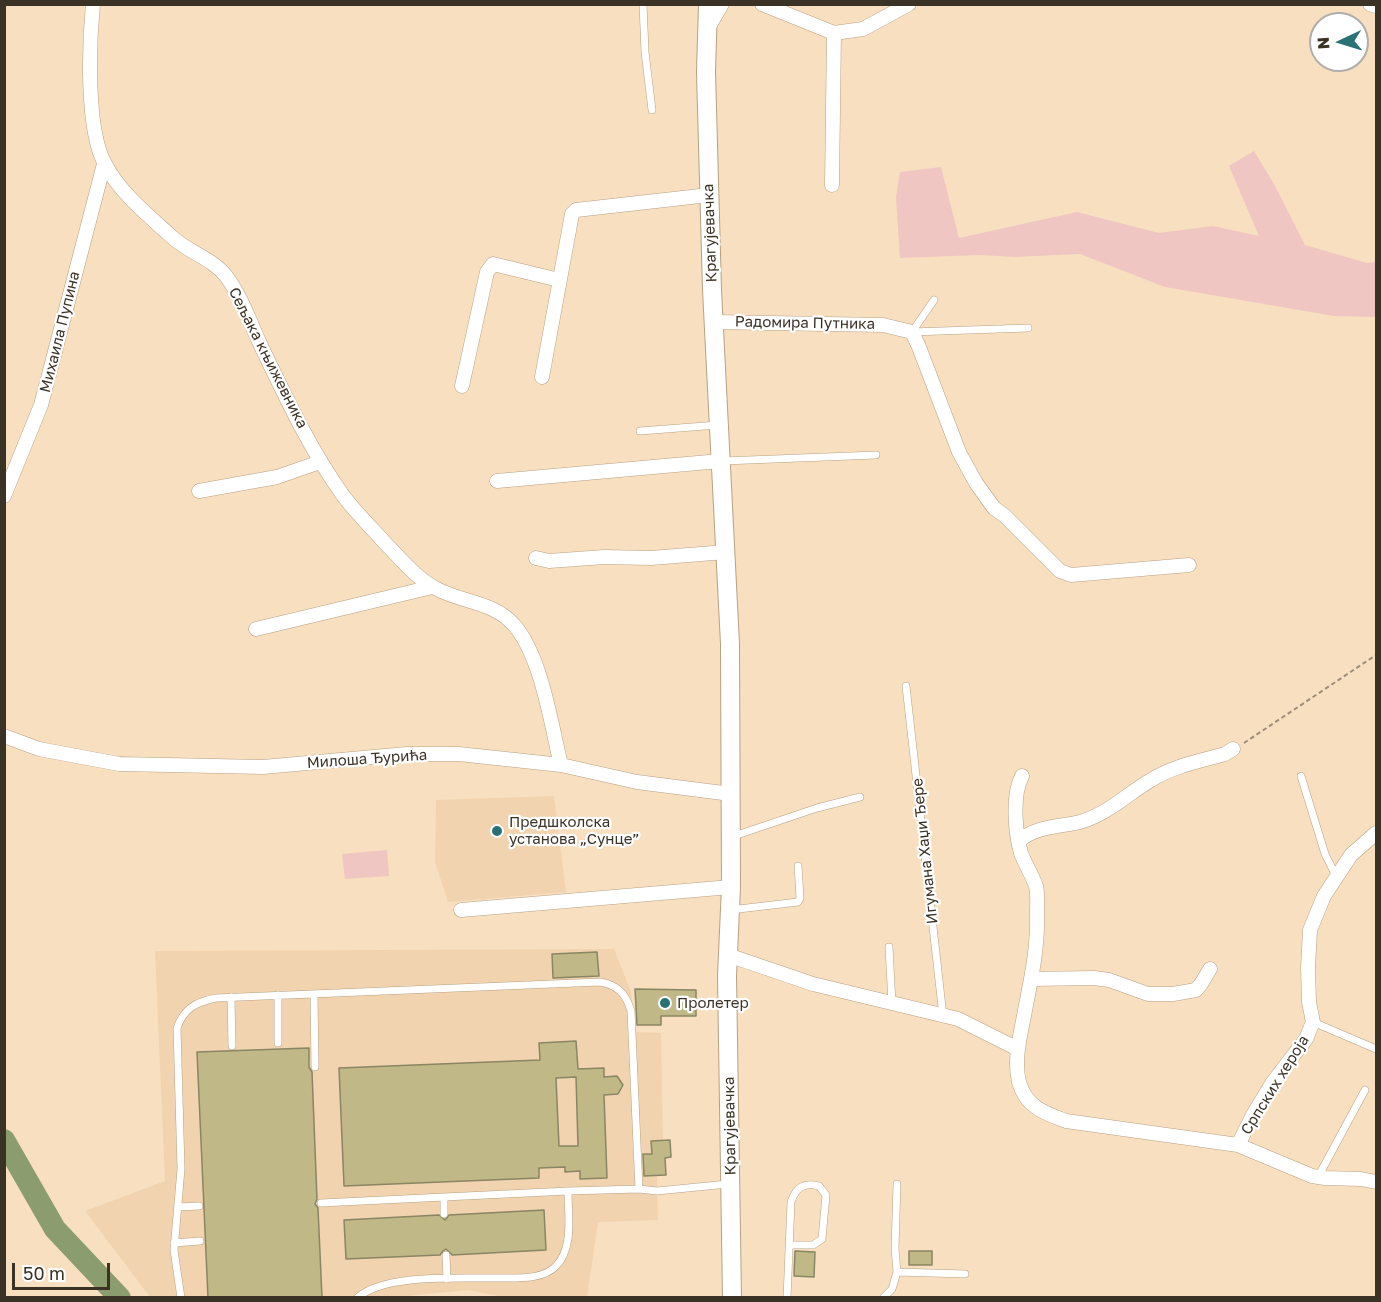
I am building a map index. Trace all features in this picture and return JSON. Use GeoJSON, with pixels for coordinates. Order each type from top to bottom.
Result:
{"type":"FeatureCollection","features":[{"type":"Feature","properties":{"kind":"main road","name":"Крагујевачка"},"geometry":{"type":"LineString","coordinates":[[708,4],[708,195],[730,644],[731,794],[728,955],[732,1298]]}},
{"type":"Feature","properties":{"kind":"street"},"geometry":{"type":"LineString","coordinates":[[93,4],[91,90],[97,137],[105,164]]}},
{"type":"Feature","properties":{"kind":"street"},"geometry":{"type":"LineString","coordinates":[[707,30],[722,4]]}},
{"type":"Feature","properties":{"kind":"street"},"geometry":{"type":"LineString","coordinates":[[762,4],[834,33],[863,29],[909,4]]}},
{"type":"Feature","properties":{"kind":"street"},"geometry":{"type":"LineString","coordinates":[[1370,4],[1377,6]]}},
{"type":"Feature","properties":{"kind":"street"},"geometry":{"type":"LineString","coordinates":[[832,184],[834,33]]}},
{"type":"Feature","properties":{"kind":"street","name":"Сељака књижевника"},"geometry":{"type":"LineString","coordinates":[[105,164],[122,188],[171,236],[225,274],[320,462],[359,514],[412,571],[432,587],[491,607],[504,615],[516,627],[535,660],[561,765]]}},
{"type":"Feature","properties":{"kind":"street","name":"Михаила Пупина"},"geometry":{"type":"LineString","coordinates":[[4,496],[41,405],[105,164]]}},
{"type":"Feature","properties":{"kind":"street"},"geometry":{"type":"LineString","coordinates":[[542,377],[572,214],[576,210],[708,195]]}},
{"type":"Feature","properties":{"kind":"street"},"geometry":{"type":"LineString","coordinates":[[462,386],[487,272],[493,264],[559,280]]}},
{"type":"Feature","properties":{"kind":"street","name":"Радомира Путника"},"geometry":{"type":"LineString","coordinates":[[713,322],[883,325],[912,332]]}},
{"type":"Feature","properties":{"kind":"street"},"geometry":{"type":"LineString","coordinates":[[912,332],[959,452],[976,483],[994,508],[1005,516],[1060,571],[1071,575],[1189,566]]}},
{"type":"Feature","properties":{"kind":"street"},"geometry":{"type":"LineString","coordinates":[[497,481],[720,461]]}},
{"type":"Feature","properties":{"kind":"street"},"geometry":{"type":"LineString","coordinates":[[199,491],[277,477],[320,462]]}},
{"type":"Feature","properties":{"kind":"street"},"geometry":{"type":"LineString","coordinates":[[536,558],[549,561],[604,557],[651,558],[726,552]]}},
{"type":"Feature","properties":{"kind":"street"},"geometry":{"type":"LineString","coordinates":[[256,629],[432,587]]}},
{"type":"Feature","properties":{"kind":"street","name":"Милоша Ђурића"},"geometry":{"type":"LineString","coordinates":[[4,736],[39,749],[119,764],[263,767],[407,754],[459,754],[561,765],[637,782],[731,794]]}},
{"type":"Feature","properties":{"kind":"street"},"geometry":{"type":"LineString","coordinates":[[1019,841],[1033,831],[1099,816],[1168,771],[1233,749]]}},
{"type":"Feature","properties":{"kind":"street"},"geometry":{"type":"LineString","coordinates":[[1022,776],[1016,787],[1015,803],[1021,852],[1036,888],[1037,946],[1018,1049],[1019,1081],[1025,1096],[1033,1107],[1066,1121],[1238,1144],[1318,1177],[1377,1182]]}},
{"type":"Feature","properties":{"kind":"street","name":"Српских хероја"},"geometry":{"type":"LineString","coordinates":[[1238,1144],[1273,1082],[1306,1039],[1313,1022],[1309,1002],[1310,930],[1324,896],[1351,855],[1377,833]]}},
{"type":"Feature","properties":{"kind":"street"},"geometry":{"type":"LineString","coordinates":[[461,910],[730,887]]}},
{"type":"Feature","properties":{"kind":"street"},"geometry":{"type":"LineString","coordinates":[[728,955],[813,984],[958,1019],[1018,1049]]}},
{"type":"Feature","properties":{"kind":"street"},"geometry":{"type":"LineString","coordinates":[[1031,979],[1094,978],[1108,980],[1148,994],[1173,994],[1196,990],[1210,969]]}},
{"type":"Feature","properties":{"kind":"lane"},"geometry":{"type":"LineString","coordinates":[[643,4],[645,52],[652,110]]}},
{"type":"Feature","properties":{"kind":"lane"},"geometry":{"type":"LineString","coordinates":[[912,332],[934,300]]}},
{"type":"Feature","properties":{"kind":"lane"},"geometry":{"type":"LineString","coordinates":[[912,332],[1028,328]]}},
{"type":"Feature","properties":{"kind":"lane"},"geometry":{"type":"LineString","coordinates":[[640,432],[718,425]]}},
{"type":"Feature","properties":{"kind":"lane"},"geometry":{"type":"LineString","coordinates":[[720,461],[876,455]]}},
{"type":"Feature","properties":{"kind":"lane","name":"Игумана Хаџи Ђере"},"geometry":{"type":"LineString","coordinates":[[906,686],[943,1016]]}},
{"type":"Feature","properties":{"kind":"lane"},"geometry":{"type":"LineString","coordinates":[[1301,776],[1325,854],[1336,876]]}},
{"type":"Feature","properties":{"kind":"lane"},"geometry":{"type":"LineString","coordinates":[[730,837],[860,797]]}},
{"type":"Feature","properties":{"kind":"lane"},"geometry":{"type":"LineString","coordinates":[[730,910],[798,902],[800,898],[798,866]]}},
{"type":"Feature","properties":{"kind":"lane"},"geometry":{"type":"LineString","coordinates":[[889,947],[892,1004]]}},
{"type":"Feature","properties":{"kind":"lane"},"geometry":{"type":"LineString","coordinates":[[181,1298],[174,1243],[181,1169],[177,1028],[180,1018],[192,1005],[216,998],[600,982],[618,987],[624,993],[631,1011],[639,1189]]}},
{"type":"Feature","properties":{"kind":"lane"},"geometry":{"type":"LineString","coordinates":[[314,994],[315,1067]]}},
{"type":"Feature","properties":{"kind":"lane"},"geometry":{"type":"LineString","coordinates":[[278,995],[278,1043]]}},
{"type":"Feature","properties":{"kind":"lane"},"geometry":{"type":"LineString","coordinates":[[231,997],[232,1046]]}},
{"type":"Feature","properties":{"kind":"lane"},"geometry":{"type":"LineString","coordinates":[[1313,1022],[1376,1049]]}},
{"type":"Feature","properties":{"kind":"lane"},"geometry":{"type":"LineString","coordinates":[[1318,1177],[1365,1090]]}},
{"type":"Feature","properties":{"kind":"lane"},"geometry":{"type":"LineString","coordinates":[[321,1203],[568,1191],[639,1189],[657,1191],[731,1184]]}},
{"type":"Feature","properties":{"kind":"lane"},"geometry":{"type":"LineString","coordinates":[[787,1298],[789,1245],[791,1202],[794,1192],[806,1184],[819,1186],[826,1195],[822,1239],[813,1245],[789,1245]]}},
{"type":"Feature","properties":{"kind":"lane"},"geometry":{"type":"LineString","coordinates":[[883,1298],[892,1289],[897,1272],[895,1249],[897,1184]]}},
{"type":"Feature","properties":{"kind":"lane"},"geometry":{"type":"LineString","coordinates":[[357,1298],[373,1287],[408,1280],[526,1277],[548,1272],[556,1267],[565,1248],[569,1229],[568,1191]]}},
{"type":"Feature","properties":{"kind":"lane"},"geometry":{"type":"LineString","coordinates":[[444,1198],[444,1214]]}},
{"type":"Feature","properties":{"kind":"lane"},"geometry":{"type":"LineString","coordinates":[[178,1207],[199,1206]]}},
{"type":"Feature","properties":{"kind":"lane"},"geometry":{"type":"LineString","coordinates":[[174,1243],[200,1241]]}},
{"type":"Feature","properties":{"kind":"lane"},"geometry":{"type":"LineString","coordinates":[[446,1255],[447,1279]]}},
{"type":"Feature","properties":{"kind":"lane"},"geometry":{"type":"LineString","coordinates":[[897,1272],[965,1274]]}},
{"type":"Feature","properties":{"kind":"path"},"geometry":{"type":"LineString","coordinates":[[1233,749],[1377,655]]}},
{"type":"Feature","properties":{"kind":"shaded area"},"geometry":{"type":"Polygon","coordinates":[[[1254,151],[1274,184],[1305,245],[1367,263],[1376,262],[1376,317],[1334,316],[1165,287],[1080,254],[900,258],[896,197],[900,172],[941,167],[959,238],[1077,212],[1159,233],[1213,226],[1259,236],[1229,166],[1254,151]]]}},
{"type":"Feature","properties":{"kind":"shaded area","name":"Предшколска установа „Сунце”"},"geometry":{"type":"Polygon","coordinates":[[[554,796],[566,892],[448,902],[435,862],[436,800],[554,796]]]}},
{"type":"Feature","properties":{"kind":"shaded area"},"geometry":{"type":"Polygon","coordinates":[[[387,850],[389,876],[345,879],[342,854],[387,850]]]}},
{"type":"Feature","properties":{"kind":"shaded area"},"geometry":{"type":"Polygon","coordinates":[[[614,949],[631,992],[635,1032],[661,1033],[663,1140],[670,1140],[671,1157],[662,1158],[657,1176],[658,1220],[598,1222],[587,1297],[503,1297],[468,1290],[387,1298],[150,1297],[85,1211],[165,1181],[155,951],[614,949]]]}},
{"type":"Feature","properties":{"kind":"building"},"geometry":{"type":"Polygon","coordinates":[[[597,952],[599,976],[553,978],[552,954],[597,952]]]}},
{"type":"Feature","properties":{"kind":"building","name":"Пролетер"},"geometry":{"type":"Polygon","coordinates":[[[635,989],[696,990],[696,1016],[661,1016],[661,1025],[637,1025],[635,989]]]}},
{"type":"Feature","properties":{"kind":"building"},"geometry":{"type":"Polygon","coordinates":[[[576,1041],[578,1069],[604,1068],[604,1077],[617,1076],[623,1085],[618,1094],[604,1095],[607,1178],[580,1179],[580,1171],[565,1172],[565,1167],[539,1168],[539,1178],[344,1186],[339,1068],[540,1060],[539,1043],[576,1041]],[[576,1077],[556,1078],[559,1146],[578,1146],[576,1077]]]}},
{"type":"Feature","properties":{"kind":"building"},"geometry":{"type":"Polygon","coordinates":[[[309,1048],[317,1199],[315,1204],[318,1208],[322,1298],[208,1298],[197,1052],[309,1048]]]}},
{"type":"Feature","properties":{"kind":"building"},"geometry":{"type":"Polygon","coordinates":[[[670,1140],[671,1157],[665,1158],[666,1175],[644,1176],[643,1154],[652,1154],[651,1141],[670,1140]]]}},
{"type":"Feature","properties":{"kind":"building"},"geometry":{"type":"Polygon","coordinates":[[[544,1210],[546,1250],[452,1255],[446,1249],[440,1255],[346,1259],[344,1220],[439,1215],[445,1220],[449,1215],[544,1210]]]}},
{"type":"Feature","properties":{"kind":"building"},"geometry":{"type":"Polygon","coordinates":[[[795,1251],[815,1252],[814,1277],[794,1276],[795,1251]]]}},
{"type":"Feature","properties":{"kind":"building"},"geometry":{"type":"Polygon","coordinates":[[[909,1251],[932,1251],[932,1265],[909,1265],[909,1251]]]}},
{"type":"Feature","properties":{"kind":"waterway"},"geometry":{"type":"LineString","coordinates":[[4,1140],[55,1229],[120,1298]]}},
{"type":"Feature","properties":{"kind":"place","name":"Предшколска установа „Сунце”"},"geometry":{"type":"Point","coordinates":[497,831]}},
{"type":"Feature","properties":{"kind":"place","name":"Пролетер"},"geometry":{"type":"Point","coordinates":[665,1003]}}]}
